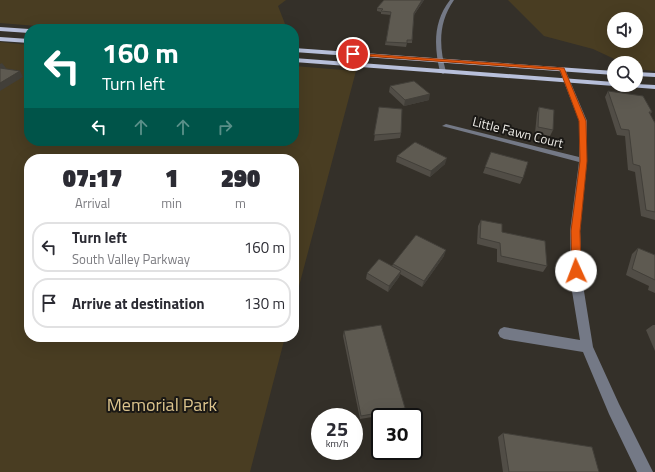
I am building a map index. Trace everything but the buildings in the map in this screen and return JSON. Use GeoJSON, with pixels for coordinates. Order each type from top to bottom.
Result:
{"type":"FeatureCollection","features":[{"type":"Feature","properties":{"kind":"main road"},"geometry":{"type":"LineString","coordinates":[[0,29],[24,31]]}},
{"type":"Feature","properties":{"kind":"main road"},"geometry":{"type":"LineString","coordinates":[[0,39],[24,41]]}},
{"type":"Feature","properties":{"kind":"main road"},"geometry":{"type":"LineString","coordinates":[[299,50],[607,72]]}},
{"type":"Feature","properties":{"kind":"main road"},"geometry":{"type":"LineString","coordinates":[[299,60],[607,83]]}},
{"type":"Feature","properties":{"kind":"main road"},"geometry":{"type":"LineString","coordinates":[[643,75],[655,76]]}},
{"type":"Feature","properties":{"kind":"main road"},"geometry":{"type":"LineString","coordinates":[[643,86],[655,87]]}},
{"type":"Feature","properties":{"kind":"street"},"geometry":{"type":"LineString","coordinates":[[443,72],[440,60],[438,30],[440,18],[452,0]]}},
{"type":"Feature","properties":{"kind":"street"},"geometry":{"type":"LineString","coordinates":[[562,69],[568,80],[583,121],[583,161],[575,231],[577,285],[587,347],[614,409],[646,472]]}},
{"type":"Feature","properties":{"kind":"street","name":"Little Fawn Court"},"geometry":{"type":"LineString","coordinates":[[446,126],[583,161]]}},
{"type":"Feature","properties":{"kind":"street"},"geometry":{"type":"LineString","coordinates":[[504,333],[587,347]]}},
{"type":"Feature","properties":{"kind":"green space"},"geometry":{"type":"Polygon","coordinates":[[[0,0],[286,0],[278,6],[285,24],[24,25],[0,23],[0,0]]]}},
{"type":"Feature","properties":{"kind":"green space"},"geometry":{"type":"Polygon","coordinates":[[[508,0],[655,0],[655,71],[643,70],[643,56],[608,56],[593,49],[544,36],[508,0]]]}},
{"type":"Feature","properties":{"kind":"green space","name":"Memorial Park"},"geometry":{"type":"Polygon","coordinates":[[[0,42],[24,44],[24,146],[299,146],[299,66],[356,71],[299,286],[299,154],[24,154],[24,342],[284,342],[250,472],[0,472],[0,42]]]}},
{"type":"Feature","properties":{"kind":"route"},"geometry":{"type":"LineString","coordinates":[[353,54],[562,69],[568,80],[583,121],[583,161],[575,231],[576,271]]}}]}
